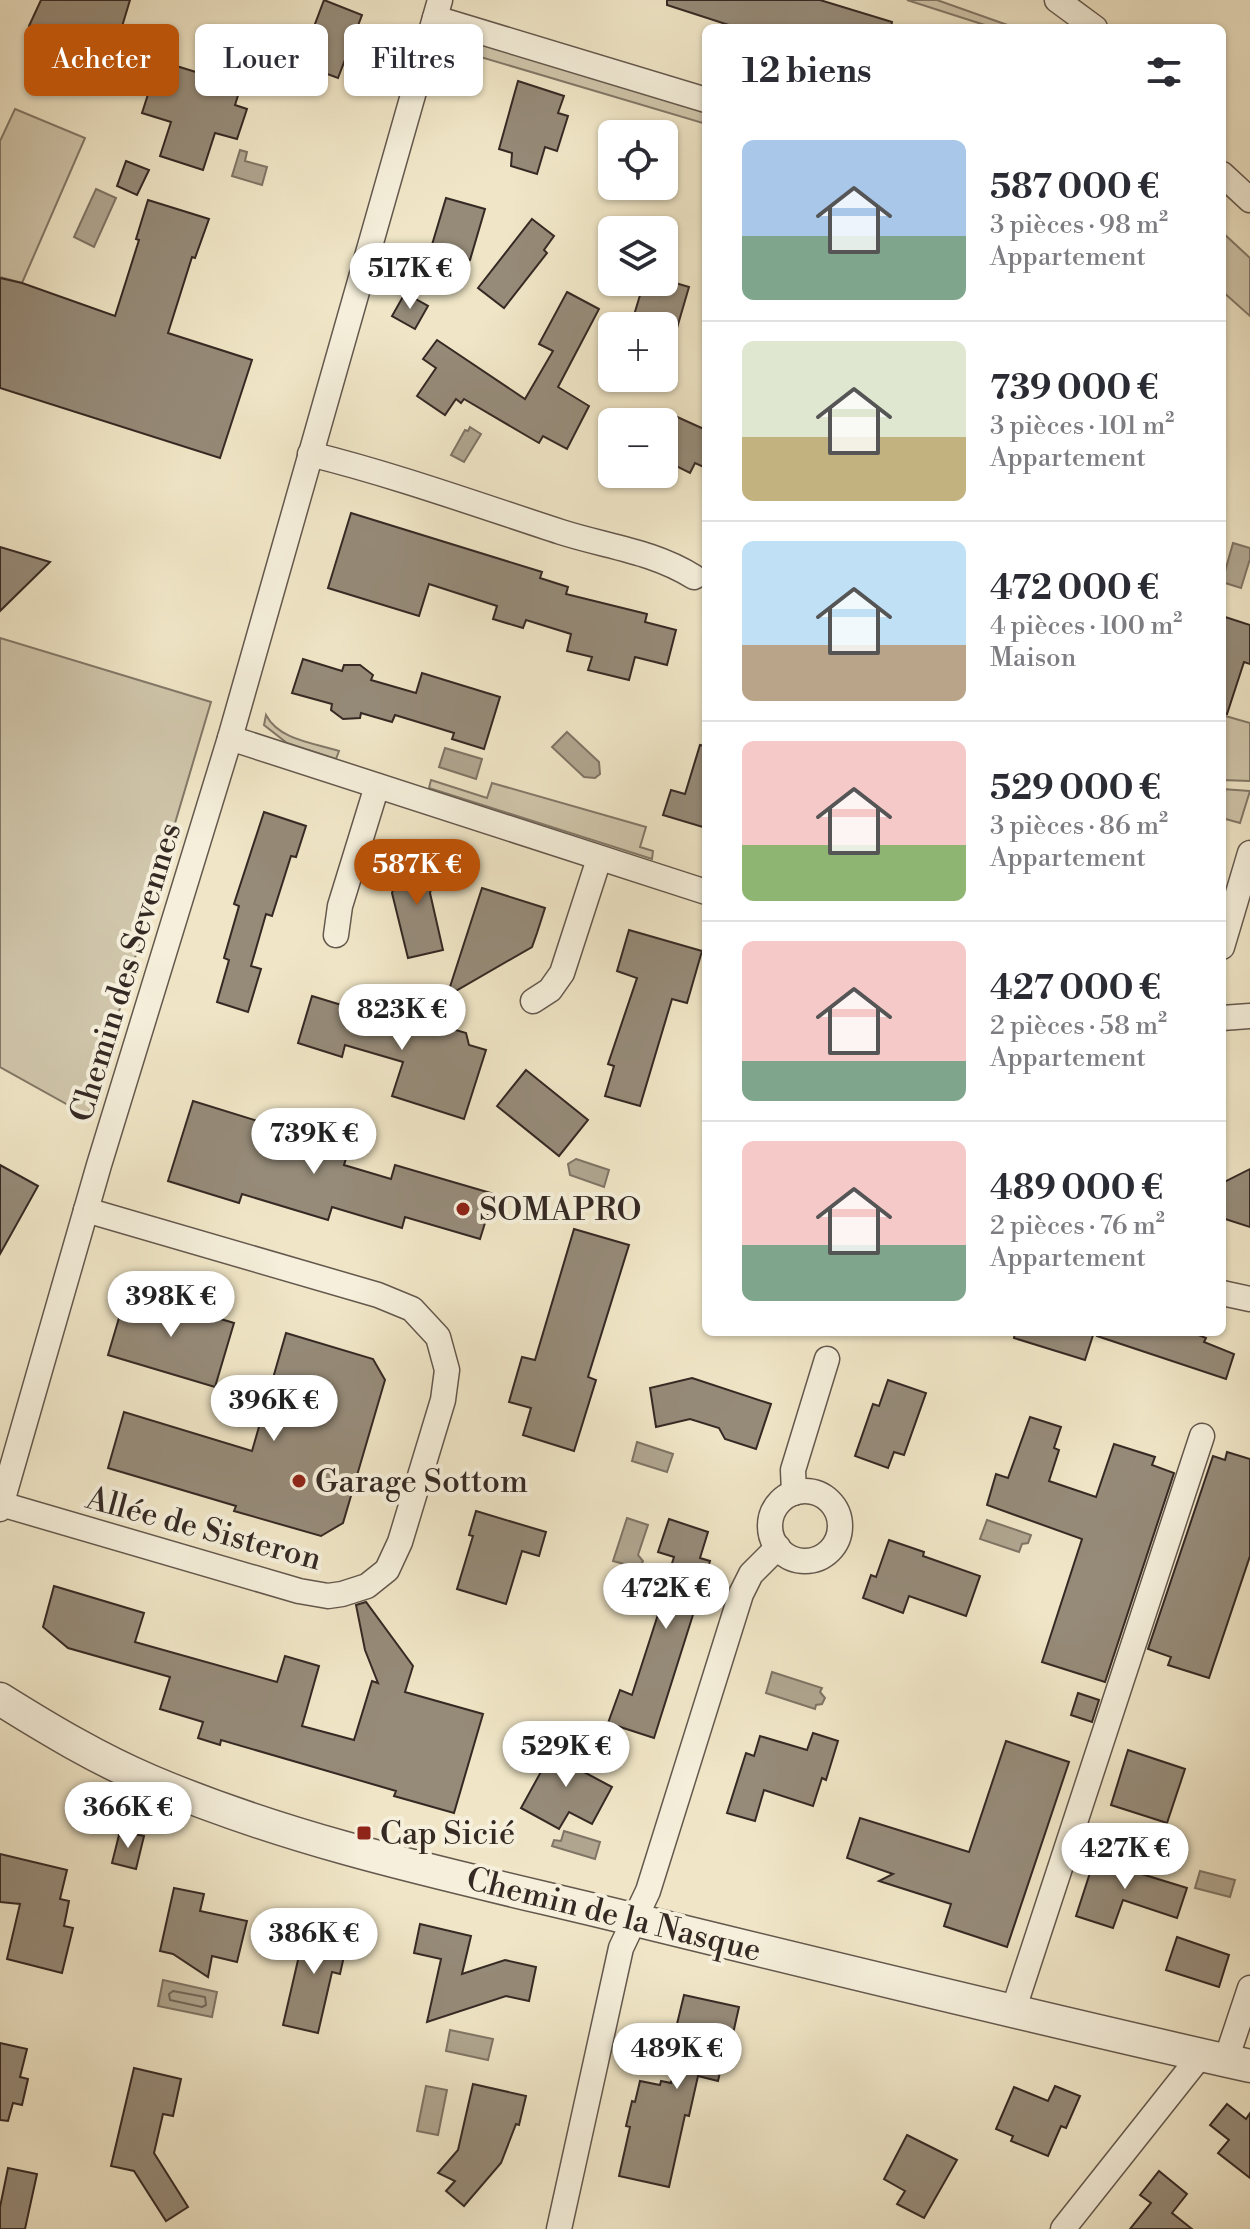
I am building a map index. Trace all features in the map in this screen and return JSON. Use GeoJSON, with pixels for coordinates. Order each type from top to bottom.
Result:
{"type":"FeatureCollection","features":[{"type":"Feature","properties":{"kind":"street"},"geometry":{"type":"LineString","coordinates":[[1057,0],[1090,24]]}},
{"type":"Feature","properties":{"kind":"street","name":"Chemin des Sevennes"},"geometry":{"type":"LineString","coordinates":[[1,1507],[86,1210],[230,738],[438,9],[702,99]]}},
{"type":"Feature","properties":{"kind":"street"},"geometry":{"type":"LineString","coordinates":[[1226,178],[1250,200]]}},
{"type":"Feature","properties":{"kind":"street"},"geometry":{"type":"LineString","coordinates":[[310,454],[369,468],[565,533],[662,559],[694,577]]}},
{"type":"Feature","properties":{"kind":"street"},"geometry":{"type":"LineString","coordinates":[[230,738],[702,891]]}},
{"type":"Feature","properties":{"kind":"street"},"geometry":{"type":"LineString","coordinates":[[336,935],[340,906],[377,786]]}},
{"type":"Feature","properties":{"kind":"street"},"geometry":{"type":"LineString","coordinates":[[1226,934],[1250,853]]}},
{"type":"Feature","properties":{"kind":"street"},"geometry":{"type":"LineString","coordinates":[[533,1001],[550,990],[562,973],[599,859]]}},
{"type":"Feature","properties":{"kind":"street"},"geometry":{"type":"LineString","coordinates":[[1226,1018],[1250,1016]]}},
{"type":"Feature","properties":{"kind":"street","name":"Allée de Sisteron"},"geometry":{"type":"LineString","coordinates":[[1,1507],[314,1595],[342,1594],[376,1580],[395,1556],[443,1400],[447,1370],[442,1348],[430,1326],[412,1309],[378,1295],[86,1210]]}},
{"type":"Feature","properties":{"kind":"street"},"geometry":{"type":"LineString","coordinates":[[1226,1294],[1250,1299]]}},
{"type":"Feature","properties":{"kind":"street"},"geometry":{"type":"LineString","coordinates":[[794,1493],[793,1470],[827,1359]]}},
{"type":"Feature","properties":{"kind":"street"},"geometry":{"type":"LineString","coordinates":[[1013,2011],[1202,1436]]}},
{"type":"Feature","properties":{"kind":"street"},"geometry":{"type":"LineString","coordinates":[[806,1491],[818,1494],[836,1510],[839,1534],[834,1545],[815,1560],[791,1558],[778,1547],[770,1531],[771,1519],[783,1498],[794,1493],[806,1491]]}},
{"type":"Feature","properties":{"kind":"street"},"geometry":{"type":"LineString","coordinates":[[559,2229],[621,1948],[648,1891],[741,1594],[751,1574],[778,1547]]}},
{"type":"Feature","properties":{"kind":"street","name":"Chemin de la Nasque"},"geometry":{"type":"LineString","coordinates":[[0,1699],[52,1732],[150,1781],[258,1820],[367,1854],[1226,2060]]}},
{"type":"Feature","properties":{"kind":"street"},"geometry":{"type":"LineString","coordinates":[[1063,2229],[1226,2060],[1250,1988]]}},
{"type":"Feature","properties":{"kind":"shaded area"},"geometry":{"type":"Polygon","coordinates":[[[907,0],[937,0],[1005,24],[982,24],[907,0]]]}},
{"type":"Feature","properties":{"kind":"shaded area"},"geometry":{"type":"Polygon","coordinates":[[[483,44],[702,111],[702,123],[483,58],[483,44]]]}},
{"type":"Feature","properties":{"kind":"shaded area"},"geometry":{"type":"Polygon","coordinates":[[[15,109],[85,138],[22,283],[0,277],[0,141],[15,109]]]}},
{"type":"Feature","properties":{"kind":"shaded area"},"geometry":{"type":"Polygon","coordinates":[[[1226,236],[1250,258],[1250,316],[1226,295],[1226,236]]]}},
{"type":"Feature","properties":{"kind":"shaded area"},"geometry":{"type":"Polygon","coordinates":[[[0,638],[211,702],[88,1116],[0,1067],[0,638]]]}},
{"type":"Feature","properties":{"kind":"shaded area"},"geometry":{"type":"Polygon","coordinates":[[[266,715],[288,735],[339,751],[336,759],[287,743],[264,725],[266,715]]]}},
{"type":"Feature","properties":{"kind":"shaded area"},"geometry":{"type":"Polygon","coordinates":[[[1226,716],[1250,723],[1250,781],[1226,780],[1226,716]]]}},
{"type":"Feature","properties":{"kind":"shaded area"},"geometry":{"type":"Polygon","coordinates":[[[431,780],[487,798],[492,783],[646,827],[640,847],[653,851],[652,859],[429,788],[431,780]]]}},
{"type":"Feature","properties":{"kind":"shaded area"},"geometry":{"type":"Polygon","coordinates":[[[1226,789],[1250,791],[1240,823],[1226,819],[1226,789]]]}},
{"type":"Feature","properties":{"kind":"water"},"geometry":{"type":"Polygon","coordinates":[[[240,150],[247,152],[245,161],[267,167],[262,185],[232,176],[240,150]]]}},
{"type":"Feature","properties":{"kind":"water"},"geometry":{"type":"Polygon","coordinates":[[[96,189],[116,198],[94,247],[74,237],[96,189]]]}},
{"type":"Feature","properties":{"kind":"water"},"geometry":{"type":"Polygon","coordinates":[[[470,427],[481,434],[464,462],[451,455],[465,430],[468,431],[470,427]]]}},
{"type":"Feature","properties":{"kind":"water"},"geometry":{"type":"Polygon","coordinates":[[[1233,543],[1250,548],[1250,559],[1241,588],[1226,583],[1226,568],[1233,543]]]}},
{"type":"Feature","properties":{"kind":"water"},"geometry":{"type":"Polygon","coordinates":[[[567,732],[599,762],[600,774],[595,778],[584,777],[552,747],[567,732]]]}},
{"type":"Feature","properties":{"kind":"water"},"geometry":{"type":"Polygon","coordinates":[[[445,748],[482,759],[476,779],[439,767],[445,748]]]}},
{"type":"Feature","properties":{"kind":"water"},"geometry":{"type":"Polygon","coordinates":[[[576,1159],[609,1170],[604,1187],[570,1175],[568,1164],[576,1159]]]}},
{"type":"Feature","properties":{"kind":"water"},"geometry":{"type":"Polygon","coordinates":[[[637,1442],[673,1454],[667,1472],[632,1461],[637,1442]]]}},
{"type":"Feature","properties":{"kind":"water"},"geometry":{"type":"Polygon","coordinates":[[[627,1518],[648,1525],[638,1555],[643,1561],[639,1568],[613,1561],[627,1518]]]}},
{"type":"Feature","properties":{"kind":"water"},"geometry":{"type":"Polygon","coordinates":[[[987,1520],[1031,1535],[1028,1543],[1022,1544],[1019,1552],[980,1539],[987,1520]]]}},
{"type":"Feature","properties":{"kind":"water"},"geometry":{"type":"Polygon","coordinates":[[[772,1672],[822,1688],[820,1692],[825,1698],[822,1704],[816,1705],[815,1709],[766,1693],[772,1672]]]}},
{"type":"Feature","properties":{"kind":"water"},"geometry":{"type":"Polygon","coordinates":[[[564,1831],[600,1842],[595,1859],[552,1846],[554,1840],[561,1841],[564,1831]]]}},
{"type":"Feature","properties":{"kind":"water"},"geometry":{"type":"Polygon","coordinates":[[[1200,1871],[1235,1880],[1230,1897],[1195,1888],[1200,1871]]]}},
{"type":"Feature","properties":{"kind":"water"},"geometry":{"type":"Polygon","coordinates":[[[163,1980],[217,1992],[212,2017],[158,2006],[163,1980]]]}},
{"type":"Feature","properties":{"kind":"water"},"geometry":{"type":"Polygon","coordinates":[[[450,2030],[493,2039],[488,2060],[446,2051],[450,2030]]]}},
{"type":"Feature","properties":{"kind":"water"},"geometry":{"type":"Polygon","coordinates":[[[426,2086],[447,2090],[438,2135],[417,2131],[426,2086]]]}},
{"type":"Feature","properties":{"kind":"building"},"geometry":{"type":"Polygon","coordinates":[[[41,0],[130,0],[123,24],[30,24],[41,0]]]}},
{"type":"Feature","properties":{"kind":"building"},"geometry":{"type":"Polygon","coordinates":[[[324,0],[362,15],[359,24],[344,24],[344,62],[338,78],[328,74],[328,24],[315,24],[324,0]]]}},
{"type":"Feature","properties":{"kind":"building"},"geometry":{"type":"Polygon","coordinates":[[[667,0],[820,0],[892,22],[726,24],[667,5],[667,0]]]}},
{"type":"Feature","properties":{"kind":"building"},"geometry":{"type":"Polygon","coordinates":[[[179,67],[195,72],[195,96],[238,96],[235,105],[247,109],[237,139],[215,133],[203,170],[160,156],[171,122],[142,113],[147,96],[179,96],[179,67]]]}},
{"type":"Feature","properties":{"kind":"building"},"geometry":{"type":"Polygon","coordinates":[[[518,81],[564,96],[558,113],[568,116],[557,151],[545,147],[537,174],[511,166],[512,153],[499,149],[518,81]]]}},
{"type":"Feature","properties":{"kind":"building"},"geometry":{"type":"Polygon","coordinates":[[[126,161],[149,170],[137,195],[117,186],[126,161]]]}},
{"type":"Feature","properties":{"kind":"building"},"geometry":{"type":"Polygon","coordinates":[[[446,198],[485,209],[470,260],[431,248],[446,198]]]}},
{"type":"Feature","properties":{"kind":"building"},"geometry":{"type":"Polygon","coordinates":[[[148,200],[209,219],[195,258],[192,257],[168,333],[252,360],[220,458],[0,388],[0,278],[115,316],[148,200]]]}},
{"type":"Feature","properties":{"kind":"building"},"geometry":{"type":"Polygon","coordinates":[[[532,219],[554,236],[544,250],[547,253],[504,308],[478,288],[532,219]]]}},
{"type":"Feature","properties":{"kind":"building"},"geometry":{"type":"Polygon","coordinates":[[[678,284],[689,287],[678,325],[678,312],[635,312],[640,296],[678,296],[678,284]]]}},
{"type":"Feature","properties":{"kind":"building"},"geometry":{"type":"Polygon","coordinates":[[[567,292],[599,309],[558,387],[589,406],[567,449],[543,436],[539,443],[464,399],[461,403],[456,399],[445,415],[417,396],[436,368],[423,359],[437,340],[525,399],[553,351],[539,344],[567,292]]]}},
{"type":"Feature","properties":{"kind":"building"},"geometry":{"type":"Polygon","coordinates":[[[405,293],[428,306],[415,329],[392,316],[405,293]]]}},
{"type":"Feature","properties":{"kind":"building"},"geometry":{"type":"Polygon","coordinates":[[[678,417],[702,428],[702,466],[695,463],[690,473],[678,467],[678,417]]]}},
{"type":"Feature","properties":{"kind":"building"},"geometry":{"type":"Polygon","coordinates":[[[351,513],[542,572],[540,578],[568,587],[566,594],[647,614],[645,622],[676,630],[667,665],[635,657],[629,680],[588,670],[592,657],[567,651],[571,634],[526,620],[523,628],[493,619],[497,606],[429,584],[419,616],[328,588],[351,513]]]}},
{"type":"Feature","properties":{"kind":"building"},"geometry":{"type":"Polygon","coordinates":[[[0,547],[50,562],[0,611],[0,547]]]}},
{"type":"Feature","properties":{"kind":"building"},"geometry":{"type":"Polygon","coordinates":[[[1226,617],[1250,625],[1250,664],[1244,662],[1227,714],[1226,617]]]}},
{"type":"Feature","properties":{"kind":"building"},"geometry":{"type":"Polygon","coordinates":[[[303,659],[342,671],[344,665],[360,665],[373,675],[371,680],[416,693],[422,673],[500,697],[484,749],[452,739],[454,733],[395,715],[392,722],[361,713],[360,718],[343,719],[331,710],[332,704],[292,693],[303,659]]]}},
{"type":"Feature","properties":{"kind":"building"},"geometry":{"type":"Polygon","coordinates":[[[702,745],[702,827],[663,815],[671,790],[685,794],[702,745]]]}},
{"type":"Feature","properties":{"kind":"building"},"geometry":{"type":"Polygon","coordinates":[[[264,812],[306,826],[296,857],[291,856],[272,916],[266,914],[251,966],[261,969],[248,1012],[217,1002],[229,960],[224,958],[239,906],[234,904],[264,812]]]}},
{"type":"Feature","properties":{"kind":"building"},"geometry":{"type":"Polygon","coordinates":[[[403,856],[438,866],[430,893],[443,950],[408,958],[392,893],[403,856]]]}},
{"type":"Feature","properties":{"kind":"building"},"geometry":{"type":"Polygon","coordinates":[[[482,888],[545,908],[537,933],[532,947],[447,996],[482,888]]]}},
{"type":"Feature","properties":{"kind":"building"},"geometry":{"type":"Polygon","coordinates":[[[629,930],[702,951],[687,1003],[672,999],[640,1106],[605,1096],[614,1066],[608,1064],[637,978],[617,971],[629,930]]]}},
{"type":"Feature","properties":{"kind":"building"},"geometry":{"type":"Polygon","coordinates":[[[312,996],[397,1022],[399,1013],[466,1033],[469,1045],[486,1050],[464,1119],[392,1096],[403,1062],[345,1045],[342,1057],[298,1043],[312,996]]]}},
{"type":"Feature","properties":{"kind":"building"},"geometry":{"type":"Polygon","coordinates":[[[526,1070],[588,1120],[559,1156],[497,1106],[526,1070]]]}},
{"type":"Feature","properties":{"kind":"building"},"geometry":{"type":"Polygon","coordinates":[[[193,1101],[348,1152],[344,1165],[391,1179],[395,1165],[494,1194],[480,1239],[405,1217],[402,1228],[332,1207],[328,1220],[242,1194],[239,1203],[168,1181],[193,1101]]]}},
{"type":"Feature","properties":{"kind":"building"},"geometry":{"type":"Polygon","coordinates":[[[0,1165],[38,1186],[0,1254],[0,1165]]]}},
{"type":"Feature","properties":{"kind":"building"},"geometry":{"type":"Polygon","coordinates":[[[1250,1169],[1250,1227],[1226,1219],[1226,1181],[1250,1169]]]}},
{"type":"Feature","properties":{"kind":"building"},"geometry":{"type":"Polygon","coordinates":[[[574,1229],[629,1245],[588,1377],[596,1380],[574,1451],[523,1435],[531,1408],[509,1402],[522,1357],[535,1360],[574,1229]]]}},
{"type":"Feature","properties":{"kind":"building"},"geometry":{"type":"Polygon","coordinates":[[[127,1291],[234,1323],[215,1387],[108,1355],[127,1291]]]}},
{"type":"Feature","properties":{"kind":"building"},"geometry":{"type":"Polygon","coordinates":[[[286,1333],[373,1359],[385,1380],[343,1523],[321,1536],[234,1511],[236,1506],[108,1468],[124,1412],[252,1451],[286,1333]]]}},
{"type":"Feature","properties":{"kind":"building"},"geometry":{"type":"Polygon","coordinates":[[[1014,1336],[1093,1336],[1085,1360],[1014,1336]]]}},
{"type":"Feature","properties":{"kind":"building"},"geometry":{"type":"Polygon","coordinates":[[[1097,1336],[1201,1336],[1206,1338],[1204,1342],[1234,1354],[1226,1379],[1097,1336]]]}},
{"type":"Feature","properties":{"kind":"building"},"geometry":{"type":"Polygon","coordinates":[[[692,1378],[771,1404],[756,1449],[725,1439],[719,1428],[690,1419],[656,1427],[650,1388],[692,1378]]]}},
{"type":"Feature","properties":{"kind":"building"},"geometry":{"type":"Polygon","coordinates":[[[888,1380],[926,1393],[904,1455],[894,1452],[888,1468],[855,1456],[873,1404],[879,1406],[888,1380]]]}},
{"type":"Feature","properties":{"kind":"building"},"geometry":{"type":"Polygon","coordinates":[[[1030,1417],[1061,1427],[1054,1448],[1059,1450],[1049,1481],[1096,1497],[1114,1444],[1155,1457],[1152,1465],[1174,1473],[1105,1682],[1042,1662],[1082,1539],[987,1505],[996,1474],[1008,1478],[1030,1417]]]}},
{"type":"Feature","properties":{"kind":"building"},"geometry":{"type":"Polygon","coordinates":[[[1227,1452],[1250,1459],[1250,1556],[1209,1678],[1168,1665],[1171,1657],[1148,1649],[1213,1456],[1225,1460],[1227,1452]]]}},
{"type":"Feature","properties":{"kind":"building"},"geometry":{"type":"Polygon","coordinates":[[[476,1511],[546,1532],[539,1556],[522,1551],[506,1604],[457,1589],[473,1536],[469,1535],[476,1511]]]}},
{"type":"Feature","properties":{"kind":"building"},"geometry":{"type":"Polygon","coordinates":[[[669,1519],[708,1532],[700,1558],[710,1561],[654,1738],[608,1723],[620,1690],[632,1695],[663,1599],[674,1557],[658,1552],[669,1519]]]}},
{"type":"Feature","properties":{"kind":"building"},"geometry":{"type":"Polygon","coordinates":[[[889,1540],[980,1576],[966,1616],[909,1596],[903,1613],[863,1598],[871,1575],[876,1577],[889,1540]]]}},
{"type":"Feature","properties":{"kind":"building"},"geometry":{"type":"Polygon","coordinates":[[[54,1586],[144,1613],[135,1642],[277,1682],[285,1656],[319,1666],[302,1726],[354,1740],[372,1681],[378,1683],[365,1650],[356,1605],[366,1602],[413,1666],[405,1692],[483,1714],[454,1813],[394,1796],[396,1791],[221,1740],[220,1745],[198,1738],[203,1722],[160,1709],[170,1677],[68,1648],[43,1627],[54,1586]]]}},
{"type":"Feature","properties":{"kind":"building"},"geometry":{"type":"Polygon","coordinates":[[[1078,1693],[1099,1700],[1092,1722],[1071,1715],[1078,1693]]]}},
{"type":"Feature","properties":{"kind":"building"},"geometry":{"type":"Polygon","coordinates":[[[813,1733],[838,1741],[826,1780],[822,1778],[813,1806],[764,1790],[755,1821],[727,1813],[746,1753],[754,1756],[760,1736],[807,1750],[813,1733]]]}},
{"type":"Feature","properties":{"kind":"building"},"geometry":{"type":"Polygon","coordinates":[[[558,1741],[589,1758],[582,1771],[612,1787],[592,1824],[569,1812],[559,1829],[521,1808],[558,1741]]]}},
{"type":"Feature","properties":{"kind":"building"},"geometry":{"type":"Polygon","coordinates":[[[1006,1741],[1069,1762],[1007,1947],[944,1926],[951,1904],[879,1881],[893,1874],[847,1858],[860,1818],[969,1852],[1006,1741]]]}},
{"type":"Feature","properties":{"kind":"building"},"geometry":{"type":"Polygon","coordinates":[[[1128,1750],[1185,1769],[1167,1823],[1111,1805],[1128,1750]]]}},
{"type":"Feature","properties":{"kind":"building"},"geometry":{"type":"Polygon","coordinates":[[[120,1831],[144,1836],[136,1869],[112,1863],[120,1831]]]}},
{"type":"Feature","properties":{"kind":"building"},"geometry":{"type":"Polygon","coordinates":[[[1098,1848],[1135,1861],[1132,1871],[1187,1888],[1177,1918],[1123,1900],[1113,1928],[1076,1916],[1098,1848]]]}},
{"type":"Feature","properties":{"kind":"building"},"geometry":{"type":"Polygon","coordinates":[[[0,1854],[67,1870],[60,1899],[69,1901],[64,1926],[73,1928],[62,1973],[7,1959],[20,1904],[0,1902],[0,1854]]]}},
{"type":"Feature","properties":{"kind":"building"},"geometry":{"type":"Polygon","coordinates":[[[174,1888],[204,1894],[200,1911],[247,1921],[237,1962],[212,1956],[208,1977],[173,1954],[160,1951],[174,1888]]]}},
{"type":"Feature","properties":{"kind":"building"},"geometry":{"type":"Polygon","coordinates":[[[307,1921],[342,1928],[338,1946],[346,1947],[340,1974],[332,1972],[318,2033],[283,2025],[307,1921]]]}},
{"type":"Feature","properties":{"kind":"building"},"geometry":{"type":"Polygon","coordinates":[[[420,1924],[471,1936],[462,1974],[505,1960],[536,1967],[529,2001],[506,1996],[427,2022],[441,1959],[414,1953],[420,1924]]]}},
{"type":"Feature","properties":{"kind":"building"},"geometry":{"type":"Polygon","coordinates":[[[1177,1937],[1229,1955],[1219,1987],[1166,1970],[1177,1937]]]}},
{"type":"Feature","properties":{"kind":"building"},"geometry":{"type":"Polygon","coordinates":[[[684,1995],[739,2007],[726,2065],[722,2064],[718,2081],[698,2076],[689,2116],[685,2115],[669,2187],[619,2176],[630,2127],[626,2126],[640,2081],[660,2085],[661,2081],[671,2083],[684,2026],[677,2024],[684,1995]]]}},
{"type":"Feature","properties":{"kind":"building"},"geometry":{"type":"Polygon","coordinates":[[[0,2043],[27,2049],[20,2077],[28,2079],[22,2105],[13,2103],[8,2121],[0,2120],[0,2043]]]}},
{"type":"Feature","properties":{"kind":"building"},"geometry":{"type":"Polygon","coordinates":[[[134,2068],[181,2079],[173,2116],[163,2114],[154,2153],[188,2207],[166,2221],[134,2171],[111,2166],[134,2068]]]}},
{"type":"Feature","properties":{"kind":"building"},"geometry":{"type":"Polygon","coordinates":[[[473,2084],[526,2096],[519,2125],[516,2124],[501,2163],[464,2206],[446,2191],[455,2181],[438,2173],[458,2150],[473,2084]]]}},
{"type":"Feature","properties":{"kind":"building"},"geometry":{"type":"Polygon","coordinates":[[[1055,2086],[1080,2096],[1066,2128],[1061,2126],[1048,2156],[1011,2141],[1013,2136],[996,2129],[1014,2087],[1048,2101],[1055,2086]]]}},
{"type":"Feature","properties":{"kind":"building"},"geometry":{"type":"Polygon","coordinates":[[[1227,2104],[1246,2119],[1250,2113],[1250,2178],[1218,2153],[1229,2140],[1210,2125],[1227,2104]]]}},
{"type":"Feature","properties":{"kind":"building"},"geometry":{"type":"Polygon","coordinates":[[[907,2135],[957,2160],[924,2218],[897,2204],[905,2191],[884,2179],[907,2135]]]}},
{"type":"Feature","properties":{"kind":"building"},"geometry":{"type":"Polygon","coordinates":[[[8,2168],[37,2174],[25,2229],[0,2229],[0,2207],[8,2168]]]}},
{"type":"Feature","properties":{"kind":"building"},"geometry":{"type":"Polygon","coordinates":[[[1159,2171],[1187,2194],[1172,2213],[1192,2229],[1130,2229],[1151,2203],[1140,2195],[1159,2171]]]}},
{"type":"Feature","properties":{"kind":"place","name":"SOMAPRO"},"geometry":{"type":"Point","coordinates":[463,1209]}},
{"type":"Feature","properties":{"kind":"place","name":"Garage Sottom"},"geometry":{"type":"Point","coordinates":[299,1481]}},
{"type":"Feature","properties":{"kind":"place","name":"Cap Sicié"},"geometry":{"type":"Point","coordinates":[364,1833]}}]}
